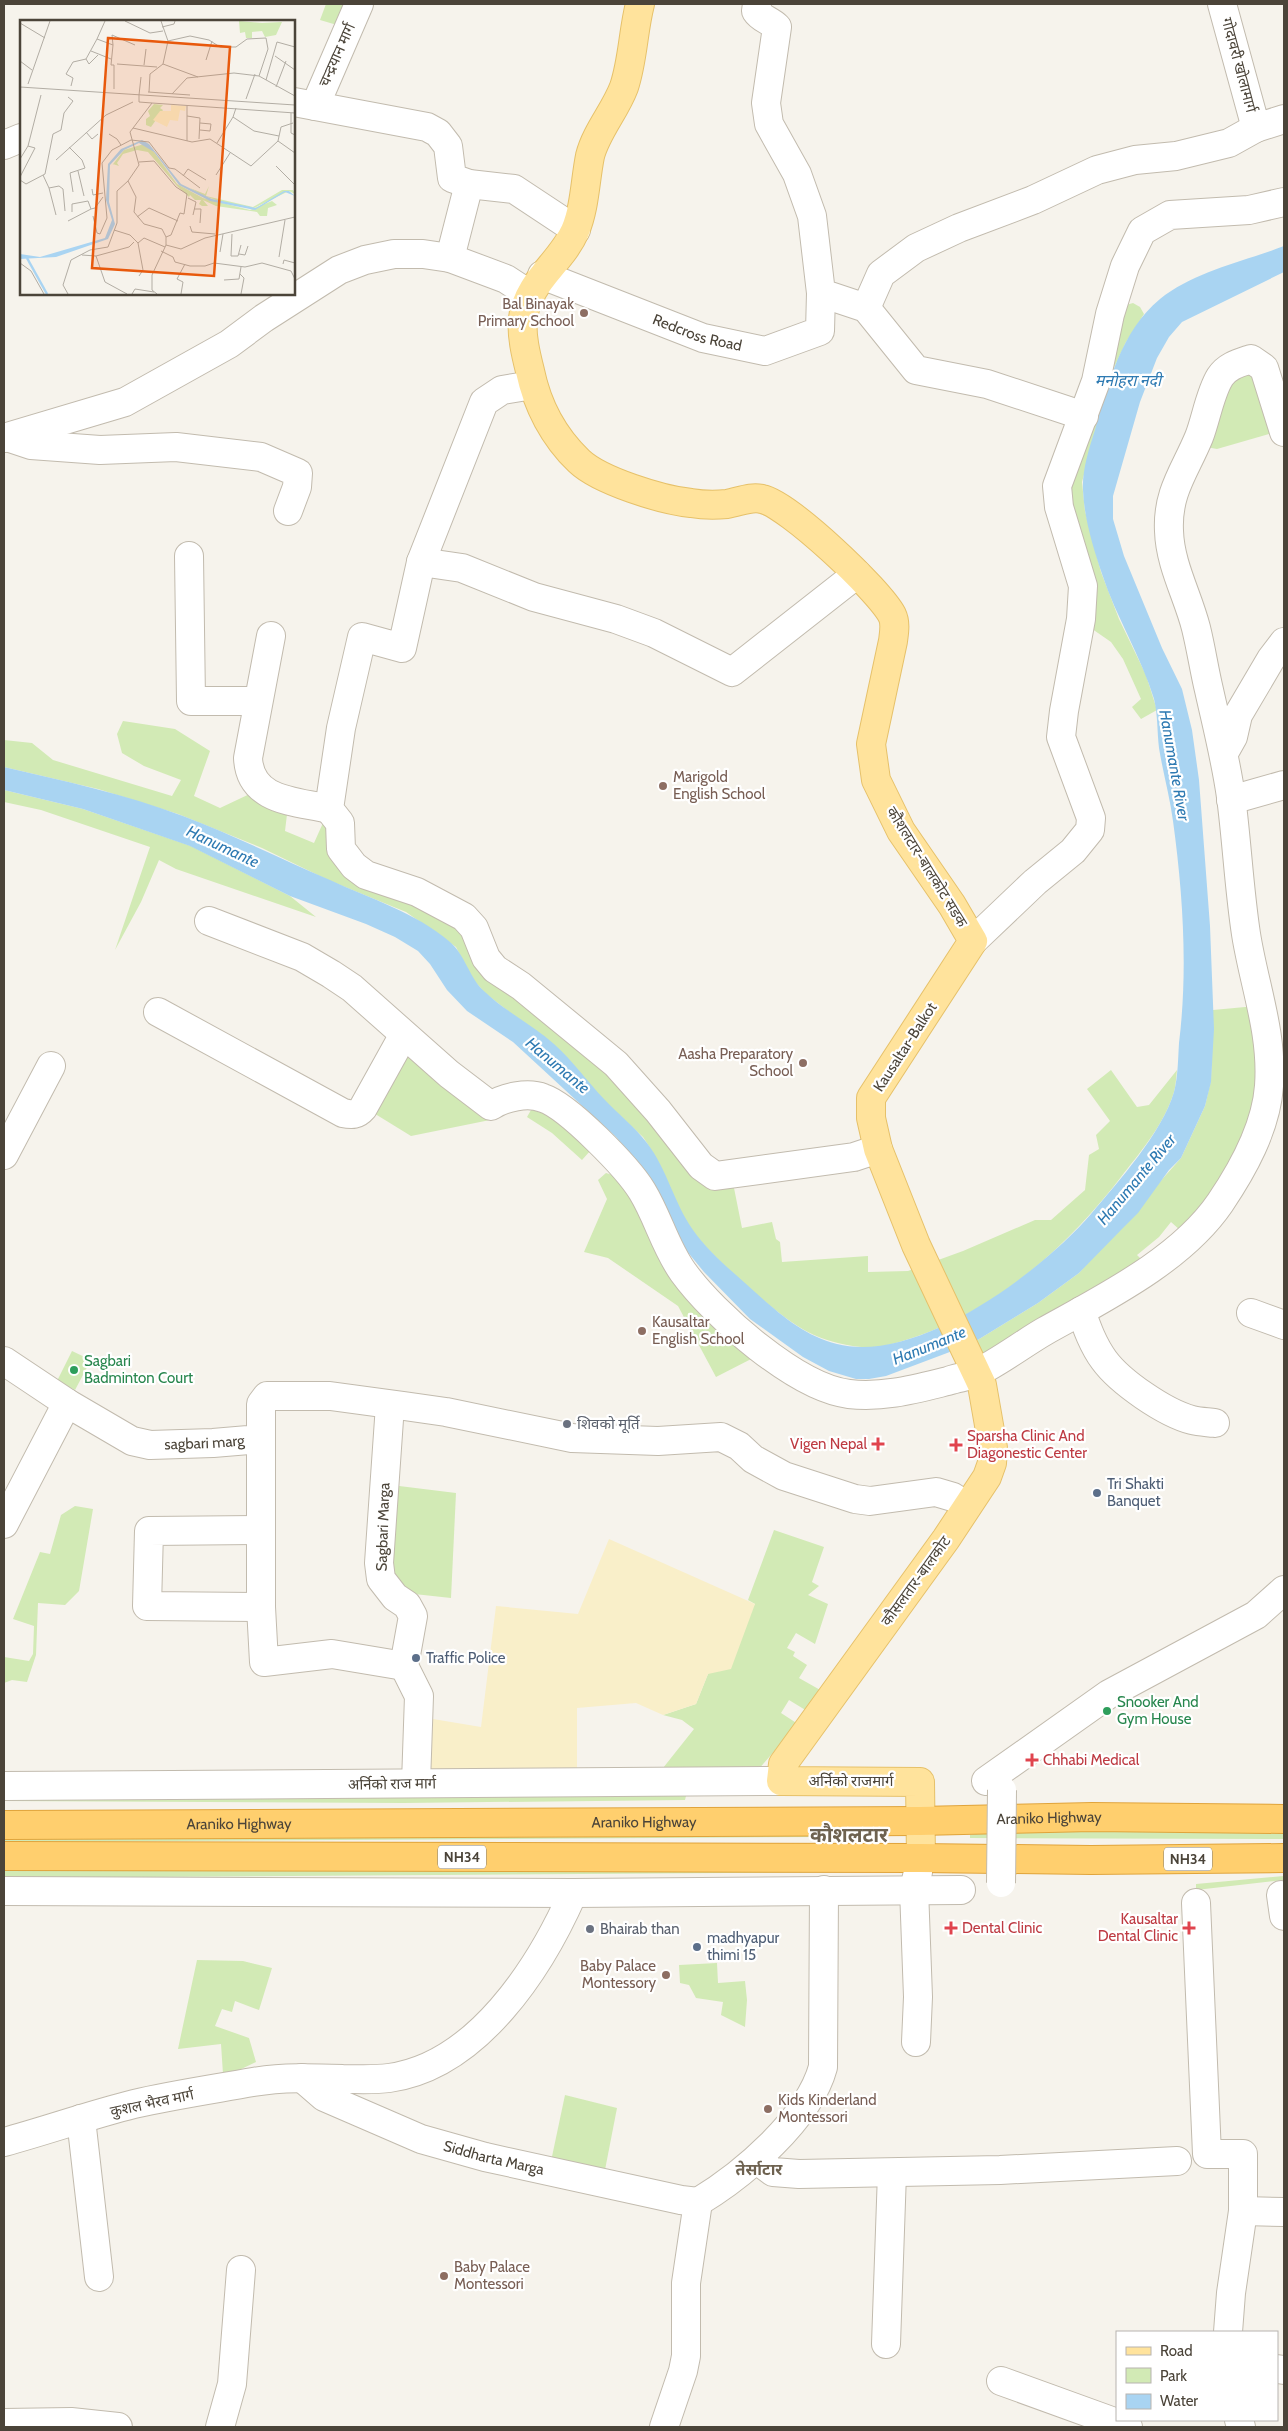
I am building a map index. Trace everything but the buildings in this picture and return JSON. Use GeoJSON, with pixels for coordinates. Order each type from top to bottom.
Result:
{"type":"FeatureCollection","features":[{"type":"Feature","properties":{"kind":"highway","name":"Araniko Highway"},"geometry":{"type":"LineString","coordinates":[[4,1825],[920,1821],[1092,1817],[1284,1820]]}},
{"type":"Feature","properties":{"kind":"highway","name":"NH34"},"geometry":{"type":"LineString","coordinates":[[4,1856],[1092,1860],[1284,1858]]}},
{"type":"Feature","properties":{"kind":"main road"},"geometry":{"type":"LineString","coordinates":[[536,285],[562,256],[576,230],[584,199],[590,154],[615,108],[632,61],[640,4]]}},
{"type":"Feature","properties":{"kind":"main road","name":"कौशलटार-बालकोट सडक"},"geometry":{"type":"LineString","coordinates":[[536,285],[523,319],[526,351],[533,385],[544,414],[557,435],[580,462],[611,480],[652,494],[690,503],[728,504],[761,498],[775,503],[789,512],[857,574],[892,615],[895,630],[871,744],[876,780],[901,831],[952,905],[973,941]]}},
{"type":"Feature","properties":{"kind":"main road","name":"Kausaltar-Balkot"},"geometry":{"type":"LineString","coordinates":[[973,941],[871,1098],[871,1118],[878,1149],[916,1246],[973,1368]]}},
{"type":"Feature","properties":{"kind":"main road","name":"कौसलतार-बालकोट"},"geometry":{"type":"LineString","coordinates":[[781,1781],[782,1764],[946,1539],[987,1477],[992,1463],[993,1448],[985,1398],[973,1368]]}},
{"type":"Feature","properties":{"kind":"main road","name":"अर्निको राजमार्ग"},"geometry":{"type":"LineString","coordinates":[[781,1781],[920,1782],[920,1821]]}},
{"type":"Feature","properties":{"kind":"main road"},"geometry":{"type":"LineString","coordinates":[[920,1821],[921,1858]]}},
{"type":"Feature","properties":{"kind":"street","name":"चन्द्र‌यान मार्ग"},"geometry":{"type":"LineString","coordinates":[[304,104],[359,4]]}},
{"type":"Feature","properties":{"kind":"street"},"geometry":{"type":"LineString","coordinates":[[757,4],[756,11],[760,17],[772,22],[777,27],[766,103],[769,124],[797,174],[812,216],[821,293],[866,308],[916,370],[987,384],[1084,416]]}},
{"type":"Feature","properties":{"kind":"street","name":"गोदावरी खोलामार्ग"},"geometry":{"type":"LineString","coordinates":[[1222,4],[1256,128],[1284,119]]}},
{"type":"Feature","properties":{"kind":"street"},"geometry":{"type":"LineString","coordinates":[[304,104],[427,128],[438,133],[448,146],[452,178],[468,184],[514,189],[576,230]]}},
{"type":"Feature","properties":{"kind":"street"},"geometry":{"type":"LineString","coordinates":[[866,308],[881,274],[916,248],[933,240],[1033,200],[1097,170],[1135,160],[1176,156],[1229,143],[1256,128]]}},
{"type":"Feature","properties":{"kind":"street"},"geometry":{"type":"LineString","coordinates":[[4,145],[20,138]]}},
{"type":"Feature","properties":{"kind":"street"},"geometry":{"type":"LineString","coordinates":[[450,258],[468,184]]}},
{"type":"Feature","properties":{"kind":"street"},"geometry":{"type":"LineString","coordinates":[[973,941],[1035,882],[1073,850],[1090,830],[1091,818],[1061,737],[1081,619],[1083,586],[1059,507],[1056,486],[1096,382],[1110,314],[1126,266],[1142,231],[1170,215],[1249,210],[1284,202]]}},
{"type":"Feature","properties":{"kind":"street"},"geometry":{"type":"LineString","coordinates":[[6,438],[125,402],[230,344],[264,318],[339,270],[365,260],[394,254],[423,254],[450,258],[506,279],[536,285]]}},
{"type":"Feature","properties":{"kind":"street","name":"Redcross Road"},"geometry":{"type":"LineString","coordinates":[[536,285],[704,338],[766,351],[820,331],[821,293]]}},
{"type":"Feature","properties":{"kind":"street"},"geometry":{"type":"LineString","coordinates":[[210,921],[302,957],[332,974],[352,988],[403,1036],[491,1106],[502,1098],[541,1096],[590,1133],[625,1167],[643,1193],[660,1232],[683,1272],[708,1301],[784,1367],[827,1389],[848,1394],[880,1396],[973,1368],[1135,1280],[1172,1253],[1218,1205],[1244,1162],[1265,1113],[1269,1089],[1268,1031],[1246,933],[1224,753],[1195,624],[1168,537],[1168,515],[1172,494],[1182,469],[1198,440],[1220,375],[1233,365],[1250,359],[1264,368],[1284,432]]}},
{"type":"Feature","properties":{"kind":"street"},"geometry":{"type":"LineString","coordinates":[[329,809],[341,728],[362,636],[402,648],[421,562],[484,402],[502,390],[533,385]]}},
{"type":"Feature","properties":{"kind":"street"},"geometry":{"type":"LineString","coordinates":[[6,438],[31,445],[90,449],[176,447],[261,457],[298,473],[297,487],[288,512]]}},
{"type":"Feature","properties":{"kind":"street"},"geometry":{"type":"LineString","coordinates":[[189,556],[191,701],[258,701]]}},
{"type":"Feature","properties":{"kind":"street"},"geometry":{"type":"LineString","coordinates":[[421,562],[462,568],[534,597],[616,619],[654,633],[732,672],[857,574]]}},
{"type":"Feature","properties":{"kind":"street"},"geometry":{"type":"LineString","coordinates":[[271,636],[248,758],[252,780],[266,793],[279,798],[329,809],[340,823],[341,848],[354,866],[366,875],[417,892],[464,917],[474,928],[486,958],[495,969],[521,986],[616,1064],[658,1111],[701,1166],[715,1176],[854,1157],[878,1149]]}},
{"type":"Feature","properties":{"kind":"street"},"geometry":{"type":"LineString","coordinates":[[1224,753],[1233,738],[1238,715],[1262,672],[1284,642]]}},
{"type":"Feature","properties":{"kind":"street"},"geometry":{"type":"LineString","coordinates":[[1231,800],[1284,785]]}},
{"type":"Feature","properties":{"kind":"street"},"geometry":{"type":"LineString","coordinates":[[158,1012],[344,1113],[352,1115],[358,1113],[363,1108],[403,1036]]}},
{"type":"Feature","properties":{"kind":"street"},"geometry":{"type":"LineString","coordinates":[[4,1155],[51,1066]]}},
{"type":"Feature","properties":{"kind":"street"},"geometry":{"type":"LineString","coordinates":[[1081,1311],[1092,1340],[1103,1359],[1122,1380],[1178,1414],[1192,1420],[1215,1423]]}},
{"type":"Feature","properties":{"kind":"street"},"geometry":{"type":"LineString","coordinates":[[1251,1313],[1284,1325]]}},
{"type":"Feature","properties":{"kind":"street","name":"sagbari marg"},"geometry":{"type":"LineString","coordinates":[[4,1361],[67,1403],[132,1440],[150,1445],[261,1439],[261,1404],[267,1396],[330,1396],[390,1405]]}},
{"type":"Feature","properties":{"kind":"street"},"geometry":{"type":"LineString","coordinates":[[4,1524],[67,1403]]}},
{"type":"Feature","properties":{"kind":"street"},"geometry":{"type":"LineString","coordinates":[[390,1405],[446,1412],[572,1438],[658,1441],[721,1437],[739,1446],[753,1459],[784,1476],[855,1499],[870,1501],[936,1492],[953,1497],[967,1506]]}},
{"type":"Feature","properties":{"kind":"street","name":"Sagbari Marga"},"geometry":{"type":"LineString","coordinates":[[390,1405],[379,1562],[381,1579],[394,1597],[407,1605],[412,1616],[404,1666]]}},
{"type":"Feature","properties":{"kind":"street"},"geometry":{"type":"LineString","coordinates":[[261,1439],[261,1607],[264,1662],[332,1654],[404,1666],[419,1696],[416,1783]]}},
{"type":"Feature","properties":{"kind":"street"},"geometry":{"type":"LineString","coordinates":[[260,1530],[149,1531],[147,1606],[261,1607]]}},
{"type":"Feature","properties":{"kind":"street"},"geometry":{"type":"LineString","coordinates":[[1001,1883],[994,1786],[1109,1694],[1256,1615],[1284,1590]]}},
{"type":"Feature","properties":{"kind":"street","name":"अर्निको राज मार्ग"},"geometry":{"type":"LineString","coordinates":[[4,1786],[781,1781]]}},
{"type":"Feature","properties":{"kind":"street"},"geometry":{"type":"LineString","coordinates":[[916,2042],[918,1997],[914,1889],[921,1858]]}},
{"type":"Feature","properties":{"kind":"street"},"geometry":{"type":"LineString","coordinates":[[664,2427],[684,2371],[686,2356],[686,2282],[698,2202],[757,2160],[812,2094],[823,2067],[824,1890]]}},
{"type":"Feature","properties":{"kind":"street"},"geometry":{"type":"LineString","coordinates":[[4,1891],[573,1893],[961,1890]]}},
{"type":"Feature","properties":{"kind":"street","name":"कुशल‌ भैरव मार्ग"},"geometry":{"type":"LineString","coordinates":[[4,2142],[153,2100],[254,2082],[302,2078],[389,2078],[416,2072],[452,2054],[480,2032],[498,2013],[539,1959],[556,1930],[573,1893]]}},
{"type":"Feature","properties":{"kind":"street"},"geometry":{"type":"LineString","coordinates":[[1196,1903],[1207,2154],[1243,2154],[1243,2211],[1231,2293],[1228,2331]]}},
{"type":"Feature","properties":{"kind":"street","name":"Siddharta Marga"},"geometry":{"type":"LineString","coordinates":[[302,2078],[324,2097],[421,2139],[484,2157],[681,2200],[698,2202]]}},
{"type":"Feature","properties":{"kind":"street"},"geometry":{"type":"LineString","coordinates":[[81,2119],[99,2277]]}},
{"type":"Feature","properties":{"kind":"street"},"geometry":{"type":"LineString","coordinates":[[757,2160],[773,2172],[782,2174],[1000,2170],[1177,2161]]}},
{"type":"Feature","properties":{"kind":"street"},"geometry":{"type":"LineString","coordinates":[[886,2344],[892,2173]]}},
{"type":"Feature","properties":{"kind":"street"},"geometry":{"type":"LineString","coordinates":[[1243,2211],[1284,2212]]}},
{"type":"Feature","properties":{"kind":"street"},"geometry":{"type":"LineString","coordinates":[[220,2427],[232,2384],[241,2270]]}},
{"type":"Feature","properties":{"kind":"street"},"geometry":{"type":"LineString","coordinates":[[1001,2381],[1128,2427]]}},
{"type":"Feature","properties":{"kind":"street"},"geometry":{"type":"LineString","coordinates":[[4,2423],[71,2422],[118,2427]]}},
{"type":"Feature","properties":{"kind":"green space"},"geometry":{"type":"Polygon","coordinates":[[[326,4],[348,4],[337,25],[320,20],[326,4]]]}},
{"type":"Feature","properties":{"kind":"green space"},"geometry":{"type":"Polygon","coordinates":[[[1133,303],[1140,307],[1144,314],[1126,342],[1111,374],[1082,482],[1085,511],[1101,572],[1119,619],[1146,675],[1157,710],[1141,719],[1132,707],[1141,699],[1123,659],[1111,642],[1085,624],[1065,498],[1126,305],[1133,303]]]}},
{"type":"Feature","properties":{"kind":"green space"},"geometry":{"type":"Polygon","coordinates":[[[1254,372],[1275,428],[1269,434],[1217,449],[1206,447],[1226,381],[1254,372]]]}},
{"type":"Feature","properties":{"kind":"green space"},"geometry":{"type":"Polygon","coordinates":[[[123,721],[175,729],[210,751],[194,796],[220,808],[256,791],[288,806],[285,831],[314,843],[327,814],[334,839],[439,908],[733,1183],[742,1228],[772,1222],[776,1239],[780,1242],[782,1262],[868,1256],[868,1272],[908,1271],[963,1251],[1035,1220],[1051,1220],[1085,1190],[1089,1155],[1099,1149],[1096,1135],[1110,1121],[1087,1089],[1111,1070],[1137,1107],[1149,1105],[1177,1070],[1175,1089],[1170,1103],[1153,1135],[1101,1202],[1049,1255],[990,1301],[958,1319],[924,1334],[879,1347],[840,1344],[822,1338],[801,1328],[768,1305],[718,1259],[687,1223],[657,1161],[643,1137],[508,1011],[485,993],[471,977],[456,947],[406,912],[328,880],[262,848],[178,814],[98,789],[4,767],[4,740],[32,743],[53,760],[172,796],[181,780],[144,766],[122,753],[117,734],[123,721]]]}},
{"type":"Feature","properties":{"kind":"green space"},"geometry":{"type":"Polygon","coordinates":[[[4,790],[83,809],[191,846],[290,896],[316,917],[176,869],[159,860],[141,902],[115,950],[150,847],[41,810],[4,802],[4,790]]]}},
{"type":"Feature","properties":{"kind":"green space"},"geometry":{"type":"Polygon","coordinates":[[[1256,1006],[1260,1096],[1229,1173],[1181,1231],[1171,1222],[1159,1237],[1137,1255],[1145,1263],[976,1359],[971,1344],[1038,1303],[1079,1273],[1181,1158],[1205,1106],[1211,1080],[1213,1010],[1256,1006]]]}},
{"type":"Feature","properties":{"kind":"green space"},"geometry":{"type":"Polygon","coordinates":[[[405,1051],[490,1120],[411,1136],[372,1112],[405,1051]]]}},
{"type":"Feature","properties":{"kind":"green space"},"geometry":{"type":"Polygon","coordinates":[[[535,1103],[550,1113],[590,1151],[582,1160],[552,1133],[527,1117],[535,1103]]]}},
{"type":"Feature","properties":{"kind":"green space"},"geometry":{"type":"Polygon","coordinates":[[[606,1173],[619,1177],[677,1281],[716,1331],[746,1342],[757,1356],[716,1377],[678,1306],[608,1258],[584,1252],[607,1199],[598,1180],[606,1173]]]}},
{"type":"Feature","properties":{"kind":"green space","name":"Sagbari Badminton Court"},"geometry":{"type":"Polygon","coordinates":[[[72,1351],[91,1360],[75,1390],[57,1381],[72,1351]]]}},
{"type":"Feature","properties":{"kind":"green space"},"geometry":{"type":"Polygon","coordinates":[[[391,1485],[456,1493],[451,1598],[405,1593],[387,1574],[391,1485]]]}},
{"type":"Feature","properties":{"kind":"green space"},"geometry":{"type":"Polygon","coordinates":[[[75,1506],[93,1509],[79,1591],[65,1605],[38,1603],[36,1655],[27,1682],[12,1680],[4,1683],[4,1657],[29,1661],[33,1654],[34,1626],[13,1619],[40,1552],[50,1554],[61,1515],[75,1506]]]}},
{"type":"Feature","properties":{"kind":"green space"},"geometry":{"type":"Polygon","coordinates":[[[774,1530],[824,1547],[812,1582],[819,1586],[808,1595],[828,1604],[815,1644],[796,1633],[787,1648],[795,1652],[793,1656],[807,1665],[799,1678],[822,1691],[807,1711],[789,1700],[781,1713],[798,1724],[757,1771],[663,1768],[694,1729],[682,1720],[663,1715],[696,1704],[708,1674],[755,1604],[748,1600],[774,1530]]]}},
{"type":"Feature","properties":{"kind":"green space"},"geometry":{"type":"Polygon","coordinates":[[[403,1789],[686,1796],[685,1800],[403,1803],[4,1801],[4,1792],[403,1789]]]}},
{"type":"Feature","properties":{"kind":"green space"},"geometry":{"type":"Polygon","coordinates":[[[990,1831],[1284,1832],[1284,1839],[970,1838],[970,1835],[990,1831]]]}},
{"type":"Feature","properties":{"kind":"green space"},"geometry":{"type":"Polygon","coordinates":[[[4,1834],[822,1834],[822,1837],[4,1842],[4,1834]]]}},
{"type":"Feature","properties":{"kind":"green space"},"geometry":{"type":"Polygon","coordinates":[[[865,1866],[866,1872],[4,1878],[4,1869],[865,1866]]]}},
{"type":"Feature","properties":{"kind":"green space"},"geometry":{"type":"Polygon","coordinates":[[[1284,1876],[1284,1880],[1196,1890],[1196,1884],[1284,1876]]]}},
{"type":"Feature","properties":{"kind":"green space"},"geometry":{"type":"Polygon","coordinates":[[[197,1960],[243,1961],[272,1968],[259,2010],[235,2001],[232,2012],[222,2009],[215,2026],[249,2038],[256,2062],[237,2071],[223,2074],[221,2044],[178,2049],[197,1960]]]}},
{"type":"Feature","properties":{"kind":"green space"},"geometry":{"type":"Polygon","coordinates":[[[717,1963],[718,1983],[745,1981],[747,2000],[745,2027],[721,2015],[723,2002],[696,1998],[689,1985],[680,1983],[679,1965],[717,1963]]]}},
{"type":"Feature","properties":{"kind":"green space"},"geometry":{"type":"Polygon","coordinates":[[[565,2095],[617,2108],[604,2175],[550,2166],[565,2095]]]}},
{"type":"Feature","properties":{"kind":"sand"},"geometry":{"type":"Polygon","coordinates":[[[609,1539],[755,1604],[731,1669],[708,1674],[696,1704],[663,1715],[636,1703],[577,1708],[577,1778],[427,1773],[427,1718],[481,1727],[496,1606],[578,1614],[609,1539]]]}},
{"type":"Feature","properties":{"kind":"water","name":"मनोहरा नदी"},"geometry":{"type":"Polygon","coordinates":[[[1284,246],[1284,272],[1182,322],[1169,337],[1157,358],[1140,402],[1113,496],[1113,519],[1124,556],[1162,648],[1182,689],[1192,730],[1199,780],[1210,926],[1214,1029],[1211,1082],[1205,1106],[1181,1158],[1169,1170],[1138,1213],[1079,1273],[1038,1303],[971,1344],[886,1376],[869,1379],[856,1379],[829,1371],[803,1357],[750,1319],[704,1272],[681,1244],[641,1167],[616,1137],[513,1042],[467,1011],[447,990],[430,964],[418,951],[395,937],[366,924],[290,896],[190,846],[83,809],[4,790],[4,767],[139,801],[220,831],[422,922],[450,942],[485,992],[554,1044],[604,1099],[637,1131],[654,1153],[686,1220],[693,1230],[724,1264],[787,1319],[824,1340],[837,1344],[869,1347],[903,1341],[939,1327],[975,1309],[1010,1286],[1069,1237],[1114,1187],[1150,1140],[1168,1108],[1174,1092],[1182,1015],[1184,960],[1182,904],[1172,812],[1159,748],[1154,699],[1149,683],[1114,606],[1095,553],[1085,511],[1083,490],[1085,467],[1105,395],[1118,359],[1135,326],[1147,312],[1160,299],[1188,281],[1284,246]]]}},
{"type":"Feature","properties":{"kind":"place","name":"Bal Binayak Primary School"},"geometry":{"type":"Point","coordinates":[584,313]}},
{"type":"Feature","properties":{"kind":"place","name":"Marigold English School"},"geometry":{"type":"Point","coordinates":[663,786]}},
{"type":"Feature","properties":{"kind":"place","name":"Aasha Preparatory School"},"geometry":{"type":"Point","coordinates":[803,1063]}},
{"type":"Feature","properties":{"kind":"place","name":"Kausaltar English School"},"geometry":{"type":"Point","coordinates":[642,1331]}},
{"type":"Feature","properties":{"kind":"place","name":"Sagbari Badminton Court"},"geometry":{"type":"Point","coordinates":[74,1370]}},
{"type":"Feature","properties":{"kind":"place","name":"शिवको मूर्ति"},"geometry":{"type":"Point","coordinates":[567,1424]}},
{"type":"Feature","properties":{"kind":"place","name":"Vigen Nepal"},"geometry":{"type":"Point","coordinates":[878,1444]}},
{"type":"Feature","properties":{"kind":"place","name":"Sparsha Clinic And Diagonestic Center"},"geometry":{"type":"Point","coordinates":[956,1445]}},
{"type":"Feature","properties":{"kind":"place","name":"Tri Shakti Banquet"},"geometry":{"type":"Point","coordinates":[1097,1493]}},
{"type":"Feature","properties":{"kind":"place","name":"Traffic Police"},"geometry":{"type":"Point","coordinates":[416,1658]}},
{"type":"Feature","properties":{"kind":"place","name":"Snooker And Gym House"},"geometry":{"type":"Point","coordinates":[1107,1711]}},
{"type":"Feature","properties":{"kind":"place","name":"Chhabi Medical"},"geometry":{"type":"Point","coordinates":[1032,1760]}},
{"type":"Feature","properties":{"kind":"place","name":"Dental Clinic"},"geometry":{"type":"Point","coordinates":[951,1928]}},
{"type":"Feature","properties":{"kind":"place","name":"Kausaltar Dental Clinic"},"geometry":{"type":"Point","coordinates":[1189,1928]}},
{"type":"Feature","properties":{"kind":"place","name":"Bhairab than"},"geometry":{"type":"Point","coordinates":[590,1929]}},
{"type":"Feature","properties":{"kind":"place","name":"madhyapur thimi 15"},"geometry":{"type":"Point","coordinates":[697,1947]}},
{"type":"Feature","properties":{"kind":"place","name":"Baby Palace Montessory"},"geometry":{"type":"Point","coordinates":[666,1975]}},
{"type":"Feature","properties":{"kind":"place","name":"Kids Kinderland Montessori"},"geometry":{"type":"Point","coordinates":[768,2109]}},
{"type":"Feature","properties":{"kind":"place","name":"Baby Palace Montessori"},"geometry":{"type":"Point","coordinates":[444,2276]}},
{"type":"Feature","properties":{"kind":"district","name":"कौशलटार"},"geometry":{"type":"Point","coordinates":[849,1835]}},
{"type":"Feature","properties":{"kind":"district","name":"तेर्साटार"},"geometry":{"type":"Point","coordinates":[759,2169]}},
{"type":"Feature","properties":{"kind":"water label","name":"Hanumante River"},"geometry":{"type":"Point","coordinates":[1175,765]}},
{"type":"Feature","properties":{"kind":"water label","name":"Hanumante"},"geometry":{"type":"Point","coordinates":[223,846]}},
{"type":"Feature","properties":{"kind":"water label","name":"Hanumante"},"geometry":{"type":"Point","coordinates":[558,1065]}},
{"type":"Feature","properties":{"kind":"water label","name":"Hanumante River"},"geometry":{"type":"Point","coordinates":[1136,1179]}},
{"type":"Feature","properties":{"kind":"water label","name":"Hanumante"},"geometry":{"type":"Point","coordinates":[929,1345]}}]}
